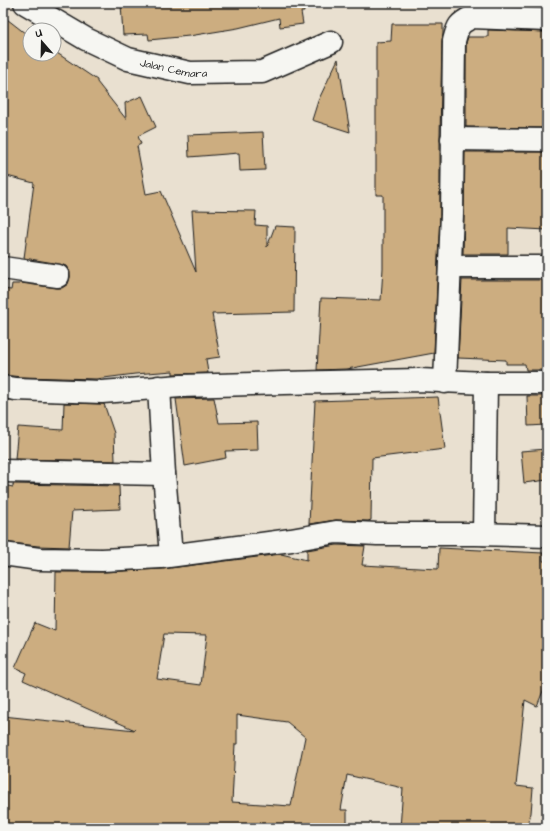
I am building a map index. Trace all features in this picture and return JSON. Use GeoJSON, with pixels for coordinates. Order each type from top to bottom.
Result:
{"type":"FeatureCollection","features":[{"type":"Feature","properties":{"kind":"street","name":"Jalan Cemara"},"geometry":{"type":"LineString","coordinates":[[25,3],[86,39],[128,59],[190,73],[262,72],[331,42]]}},
{"type":"Feature","properties":{"kind":"street"},"geometry":{"type":"LineString","coordinates":[[445,382],[452,214],[454,41],[457,29],[461,23],[472,17],[547,20]]}},
{"type":"Feature","properties":{"kind":"street"},"geometry":{"type":"LineString","coordinates":[[452,139],[547,140]]}},
{"type":"Feature","properties":{"kind":"street"},"geometry":{"type":"LineString","coordinates":[[450,267],[547,267]]}},
{"type":"Feature","properties":{"kind":"street"},"geometry":{"type":"LineString","coordinates":[[3,268],[58,276]]}},
{"type":"Feature","properties":{"kind":"street"},"geometry":{"type":"LineString","coordinates":[[3,387],[15,389],[102,392],[159,387],[418,380],[486,383],[547,383]]}},
{"type":"Feature","properties":{"kind":"street"},"geometry":{"type":"LineString","coordinates":[[484,534],[486,383]]}},
{"type":"Feature","properties":{"kind":"street"},"geometry":{"type":"LineString","coordinates":[[159,387],[171,556]]}},
{"type":"Feature","properties":{"kind":"street"},"geometry":{"type":"LineString","coordinates":[[3,471],[164,474]]}},
{"type":"Feature","properties":{"kind":"street"},"geometry":{"type":"LineString","coordinates":[[3,554],[39,559],[102,560],[161,557],[284,541],[336,532],[377,534],[484,534],[547,536]]}},
{"type":"Feature","properties":{"kind":"building"},"geometry":{"type":"Polygon","coordinates":[[[303,3],[304,12],[301,12],[303,24],[280,27],[279,18],[238,28],[189,36],[149,40],[148,34],[123,35],[121,4],[303,3]]]}},
{"type":"Feature","properties":{"kind":"building"},"geometry":{"type":"Polygon","coordinates":[[[492,3],[515,3],[515,6],[492,5],[492,3]]]}},
{"type":"Feature","properties":{"kind":"building"},"geometry":{"type":"Polygon","coordinates":[[[3,16],[22,31],[22,62],[62,62],[62,56],[97,80],[126,119],[125,103],[142,96],[156,127],[138,136],[141,144],[137,146],[146,194],[161,191],[196,272],[192,210],[256,211],[255,225],[267,226],[267,247],[275,226],[295,227],[294,312],[212,314],[220,357],[206,359],[208,373],[173,374],[173,371],[96,379],[3,375],[3,289],[11,290],[12,284],[21,283],[62,288],[68,284],[70,272],[66,266],[60,264],[24,258],[34,183],[3,175],[3,16]]]}},
{"type":"Feature","properties":{"kind":"building"},"geometry":{"type":"Polygon","coordinates":[[[392,24],[443,24],[440,135],[440,214],[434,353],[347,369],[317,370],[321,298],[381,300],[383,268],[383,195],[376,195],[376,42],[391,41],[392,24]]]}},
{"type":"Feature","properties":{"kind":"building"},"geometry":{"type":"Polygon","coordinates":[[[488,30],[547,32],[547,128],[466,127],[466,43],[468,37],[488,37],[488,30]]]}},
{"type":"Feature","properties":{"kind":"building"},"geometry":{"type":"Polygon","coordinates":[[[338,59],[350,132],[312,120],[318,101],[338,59]]]}},
{"type":"Feature","properties":{"kind":"building"},"geometry":{"type":"Polygon","coordinates":[[[263,132],[265,170],[240,171],[239,153],[189,157],[188,135],[263,132]]]}},
{"type":"Feature","properties":{"kind":"building"},"geometry":{"type":"Polygon","coordinates":[[[465,152],[547,152],[547,230],[508,228],[508,254],[463,254],[465,152]]]}},
{"type":"Feature","properties":{"kind":"building"},"geometry":{"type":"Polygon","coordinates":[[[462,280],[547,280],[547,370],[526,370],[525,364],[506,364],[506,360],[458,358],[462,280]]]}},
{"type":"Feature","properties":{"kind":"building"},"geometry":{"type":"Polygon","coordinates":[[[527,396],[547,396],[547,425],[528,426],[527,396]]]}},
{"type":"Feature","properties":{"kind":"building"},"geometry":{"type":"Polygon","coordinates":[[[438,397],[445,449],[372,458],[371,520],[336,520],[309,524],[315,401],[438,397]]]}},
{"type":"Feature","properties":{"kind":"building"},"geometry":{"type":"Polygon","coordinates":[[[214,398],[219,423],[257,422],[258,450],[225,451],[226,458],[185,466],[176,399],[214,398]]]}},
{"type":"Feature","properties":{"kind":"building"},"geometry":{"type":"Polygon","coordinates":[[[64,403],[104,404],[114,433],[115,461],[15,459],[18,427],[63,430],[64,403]]]}},
{"type":"Feature","properties":{"kind":"building"},"geometry":{"type":"Polygon","coordinates":[[[547,449],[547,480],[524,483],[521,451],[547,449]]]}},
{"type":"Feature","properties":{"kind":"building"},"geometry":{"type":"Polygon","coordinates":[[[13,484],[119,486],[120,509],[72,511],[69,547],[38,546],[3,542],[3,485],[13,487],[13,484]]]}},
{"type":"Feature","properties":{"kind":"building"},"geometry":{"type":"Polygon","coordinates":[[[337,545],[365,546],[362,565],[438,569],[439,548],[543,553],[543,561],[547,561],[547,681],[537,706],[525,700],[516,786],[533,788],[531,813],[527,828],[400,828],[403,788],[347,775],[341,810],[347,810],[347,828],[3,828],[3,716],[135,730],[23,680],[26,673],[15,668],[35,623],[55,631],[56,572],[103,572],[162,569],[281,554],[307,560],[307,550],[337,545]],[[164,634],[157,679],[201,685],[207,635],[164,634]],[[237,715],[237,744],[235,744],[232,802],[291,806],[305,737],[287,722],[237,715]]]}}]}
